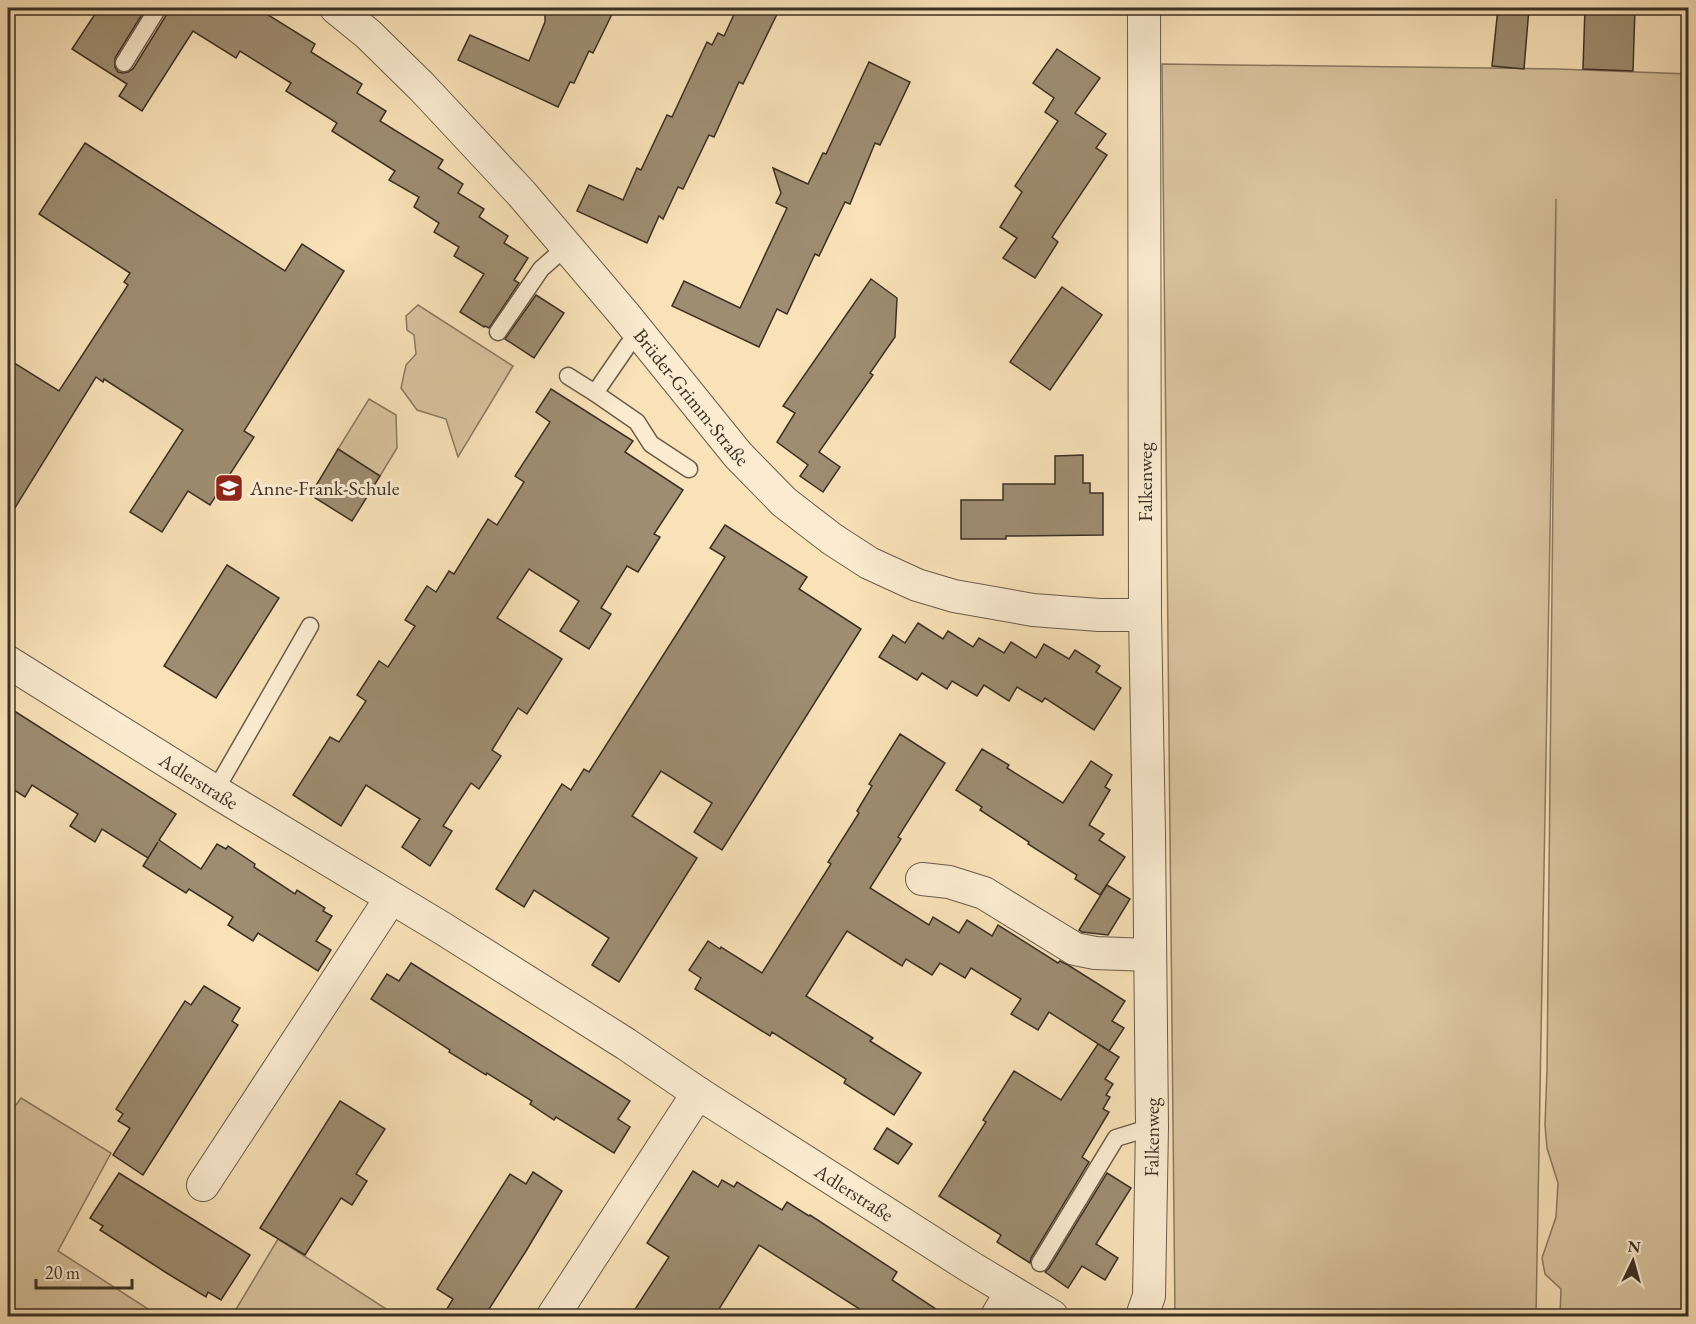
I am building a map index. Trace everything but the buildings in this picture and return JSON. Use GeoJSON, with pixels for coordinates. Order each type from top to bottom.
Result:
{"type":"FeatureCollection","features":[{"type":"Feature","properties":{"kind":"street","name":"Brüder-Grimm-Straße"},"geometry":{"type":"LineString","coordinates":[[336,8],[368,34],[422,87],[521,193],[642,336],[730,446],[784,502],[832,539],[869,563],[917,585],[954,596],[1033,610],[1099,615],[1145,615]]}},
{"type":"Feature","properties":{"kind":"street","name":"Falkenweg"},"geometry":{"type":"LineString","coordinates":[[1143,1317],[1149,1296],[1152,1127],[1145,615],[1144,8]]}},
{"type":"Feature","properties":{"kind":"street","name":"Adlerstraße"},"geometry":{"type":"LineString","coordinates":[[8,662],[578,1013],[1004,1304],[1052,1317]]}},
{"type":"Feature","properties":{"kind":"street"},"geometry":{"type":"LineString","coordinates":[[922,879],[949,882],[984,893],[1076,949],[1095,953],[1150,956]]}},
{"type":"Feature","properties":{"kind":"street"},"geometry":{"type":"LineString","coordinates":[[204,1185],[391,898]]}},
{"type":"Feature","properties":{"kind":"street"},"geometry":{"type":"LineString","coordinates":[[553,1317],[698,1093]]}},
{"type":"Feature","properties":{"kind":"lane"},"geometry":{"type":"LineString","coordinates":[[124,63],[158,8]]}},
{"type":"Feature","properties":{"kind":"lane"},"geometry":{"type":"LineString","coordinates":[[498,332],[541,269],[567,246]]}},
{"type":"Feature","properties":{"kind":"lane"},"geometry":{"type":"LineString","coordinates":[[595,393],[628,345],[642,336]]}},
{"type":"Feature","properties":{"kind":"lane"},"geometry":{"type":"LineString","coordinates":[[568,376],[637,422],[651,444],[689,469]]}},
{"type":"Feature","properties":{"kind":"lane"},"geometry":{"type":"LineString","coordinates":[[215,791],[310,627]]}},
{"type":"Feature","properties":{"kind":"lane"},"geometry":{"type":"LineString","coordinates":[[1040,1263],[1116,1138],[1152,1127]]}},
{"type":"Feature","properties":{"kind":"shaded area"},"geometry":{"type":"Polygon","coordinates":[[[1162,64],[1558,69],[1688,74],[1688,1316],[1560,1316],[1561,1289],[1545,1274],[1542,1258],[1556,1217],[1558,1183],[1547,1148],[1545,1125],[1556,199],[1536,1316],[1175,1316],[1162,64]]]}},
{"type":"Feature","properties":{"kind":"shaded area"},"geometry":{"type":"Polygon","coordinates":[[[418,305],[513,366],[458,457],[446,419],[417,410],[401,388],[406,365],[416,354],[414,335],[407,330],[406,316],[418,305]]]}},
{"type":"Feature","properties":{"kind":"shaded area"},"geometry":{"type":"Polygon","coordinates":[[[369,399],[396,415],[397,448],[380,476],[338,449],[369,399]]]}},
{"type":"Feature","properties":{"kind":"shaded area"},"geometry":{"type":"Polygon","coordinates":[[[21,1098],[111,1153],[58,1251],[159,1316],[8,1316],[8,1116],[21,1098]]]}},
{"type":"Feature","properties":{"kind":"shaded area"},"geometry":{"type":"Polygon","coordinates":[[[278,1239],[397,1316],[232,1316],[278,1239]]]}},
{"type":"Feature","properties":{"kind":"place","name":"Anne-Frank-Schule"},"geometry":{"type":"Point","coordinates":[229,488]}}]}
